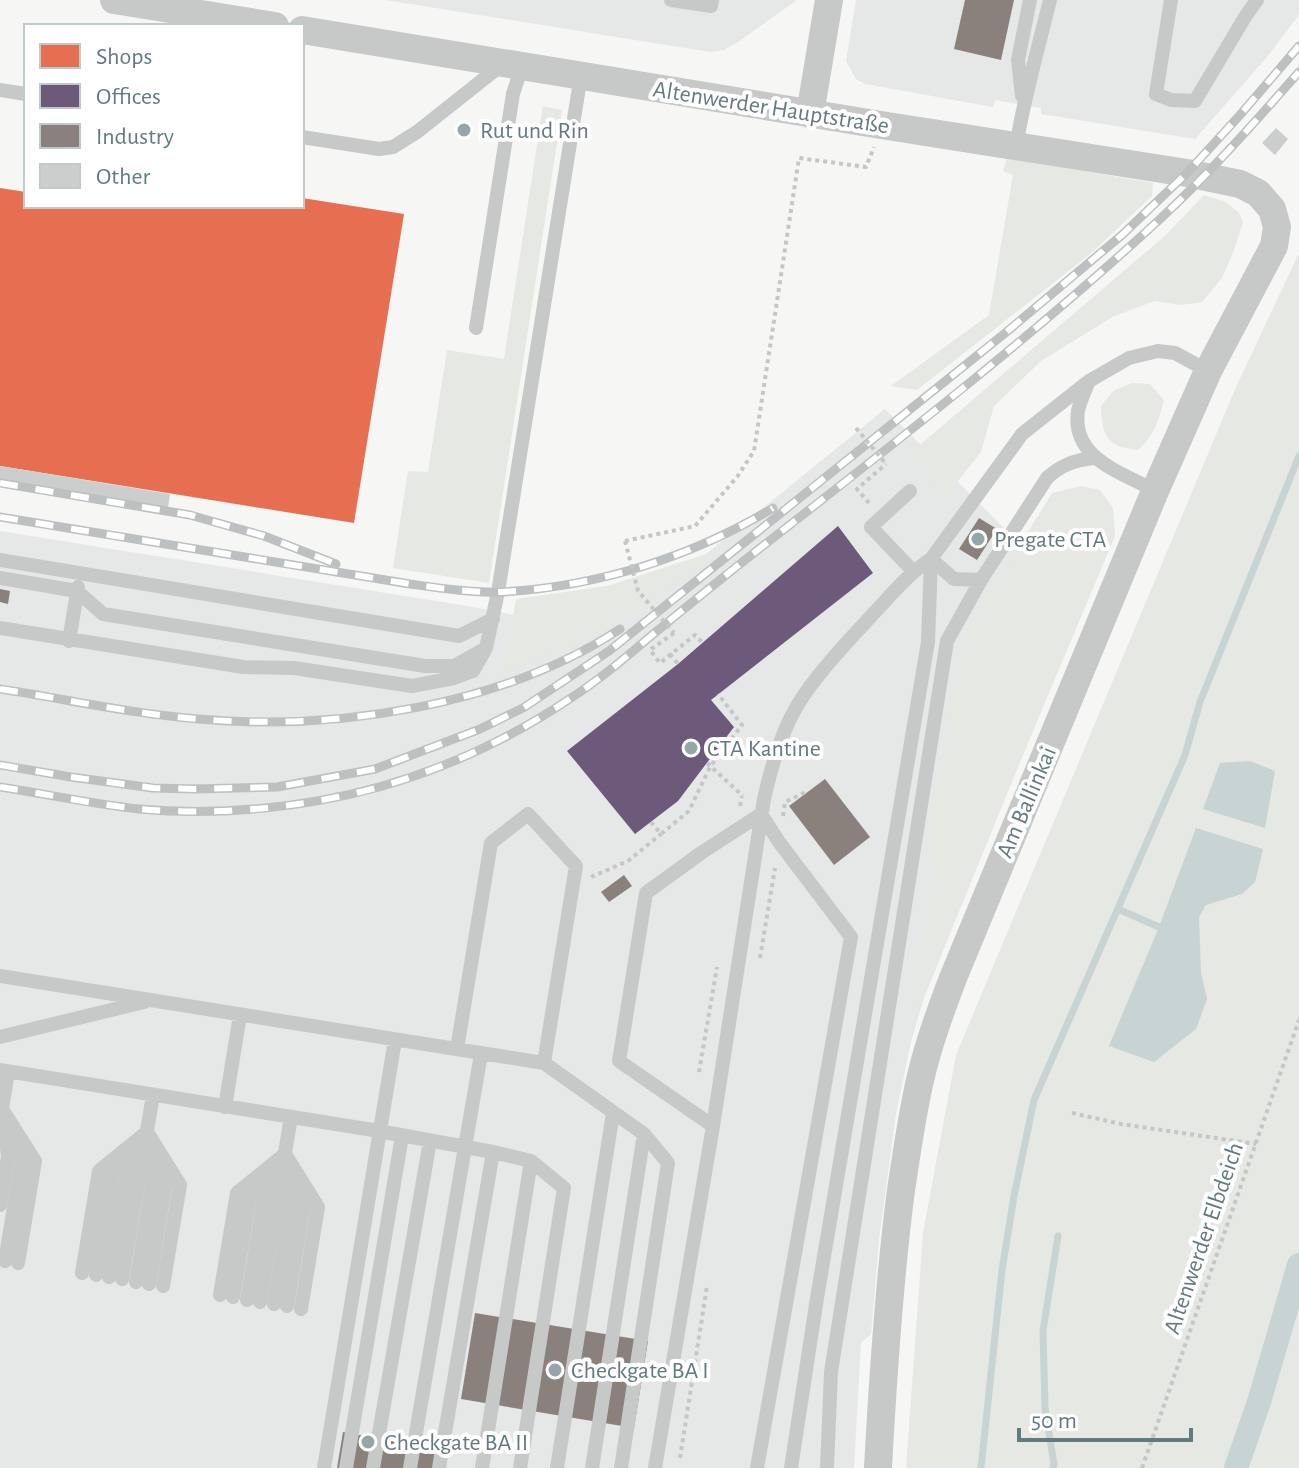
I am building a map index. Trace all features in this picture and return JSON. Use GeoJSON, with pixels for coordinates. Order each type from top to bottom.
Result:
{"type":"FeatureCollection","features":[{"type":"Feature","properties":{"kind":"street"},"geometry":{"type":"LineString","coordinates":[[114,0],[263,24]]}},
{"type":"Feature","properties":{"kind":"street"},"geometry":{"type":"LineString","coordinates":[[810,114],[829,0]]}},
{"type":"Feature","properties":{"kind":"street","name":"Altenwerder Hauptstraße"},"geometry":{"type":"LineString","coordinates":[[304,30],[1240,184]]}},
{"type":"Feature","properties":{"kind":"street","name":"Am Ballinkai"},"geometry":{"type":"LineString","coordinates":[[878,1468],[896,1226],[909,1134],[932,1035],[1155,491],[1208,371],[1270,255],[1276,236],[1276,217],[1258,193],[1240,184]]}},
{"type":"Feature","properties":{"kind":"lane"},"geometry":{"type":"LineString","coordinates":[[671,0],[711,6],[712,0]]}},
{"type":"Feature","properties":{"kind":"lane"},"geometry":{"type":"LineString","coordinates":[[1022,105],[1018,60],[1030,0]]}},
{"type":"Feature","properties":{"kind":"lane"},"geometry":{"type":"LineString","coordinates":[[1016,147],[1022,105],[1050,0]]}},
{"type":"Feature","properties":{"kind":"lane"},"geometry":{"type":"LineString","coordinates":[[1171,0],[1156,94],[1171,100],[1195,101],[1257,0]]}},
{"type":"Feature","properties":{"kind":"lane"},"geometry":{"type":"LineString","coordinates":[[304,137],[379,149],[393,147],[513,64]]}},
{"type":"Feature","properties":{"kind":"lane"},"geometry":{"type":"LineString","coordinates":[[476,328],[513,94],[513,64]]}},
{"type":"Feature","properties":{"kind":"lane"},"geometry":{"type":"LineString","coordinates":[[0,628],[243,667],[294,668],[412,686],[473,671],[486,648],[493,619],[581,75]]}},
{"type":"Feature","properties":{"kind":"lane"},"geometry":{"type":"LineString","coordinates":[[0,90],[24,94]]}},
{"type":"Feature","properties":{"kind":"lane"},"geometry":{"type":"LineString","coordinates":[[655,1468],[713,1126],[762,807],[780,741],[802,697],[840,650],[913,571],[931,559],[1022,434],[1089,381],[1129,358],[1158,351],[1175,353],[1208,371]]}},
{"type":"Feature","properties":{"kind":"lane"},"geometry":{"type":"LineString","coordinates":[[1089,381],[1078,409],[1080,439],[1094,458],[1155,491]]}},
{"type":"Feature","properties":{"kind":"lane"},"geometry":{"type":"LineString","coordinates":[[827,1468],[831,1372],[947,641],[981,580],[1047,478],[1057,468],[1094,458]]}},
{"type":"Feature","properties":{"kind":"lane"},"geometry":{"type":"LineString","coordinates":[[910,491],[871,527],[913,571]]}},
{"type":"Feature","properties":{"kind":"lane"},"geometry":{"type":"LineString","coordinates":[[931,559],[954,579],[981,580]]}},
{"type":"Feature","properties":{"kind":"lane"},"geometry":{"type":"LineString","coordinates":[[791,1468],[928,642],[931,559]]}},
{"type":"Feature","properties":{"kind":"lane"},"geometry":{"type":"LineString","coordinates":[[0,560],[459,636],[493,619]]}},
{"type":"Feature","properties":{"kind":"lane"},"geometry":{"type":"LineString","coordinates":[[69,641],[81,575]]}},
{"type":"Feature","properties":{"kind":"lane"},"geometry":{"type":"LineString","coordinates":[[0,578],[77,591],[103,614],[425,666],[454,666],[486,648]]}},
{"type":"Feature","properties":{"kind":"lane"},"geometry":{"type":"LineString","coordinates":[[713,1126],[619,1061],[646,893],[735,831],[762,807]]}},
{"type":"Feature","properties":{"kind":"lane"},"geometry":{"type":"LineString","coordinates":[[757,1468],[851,937],[779,842],[762,807]]}},
{"type":"Feature","properties":{"kind":"lane"},"geometry":{"type":"LineString","coordinates":[[457,1049],[491,843],[528,814],[576,866],[544,1063]]}},
{"type":"Feature","properties":{"kind":"lane"},"geometry":{"type":"LineString","coordinates":[[0,976],[544,1063],[644,1134],[668,1163],[621,1468]]}},
{"type":"Feature","properties":{"kind":"lane"},"geometry":{"type":"LineString","coordinates":[[0,1037],[152,1000]]}},
{"type":"Feature","properties":{"kind":"lane"},"geometry":{"type":"LineString","coordinates":[[225,1107],[240,1015]]}},
{"type":"Feature","properties":{"kind":"lane"},"geometry":{"type":"LineString","coordinates":[[324,1468],[395,1040]]}},
{"type":"Feature","properties":{"kind":"lane"},"geometry":{"type":"LineString","coordinates":[[410,1468],[481,1054]]}},
{"type":"Feature","properties":{"kind":"lane"},"geometry":{"type":"LineString","coordinates":[[0,1205],[8,1157],[0,1113],[4,1071],[379,1131],[531,1161],[564,1188],[520,1468]]}},
{"type":"Feature","properties":{"kind":"lane"},"geometry":{"type":"LineString","coordinates":[[122,1279],[153,1180],[147,1132],[153,1095]]}},
{"type":"Feature","properties":{"kind":"lane"},"geometry":{"type":"LineString","coordinates":[[0,1113],[22,1159],[11,1262]]}},
{"type":"Feature","properties":{"kind":"lane"},"geometry":{"type":"LineString","coordinates":[[557,1468],[613,1113]]}},
{"type":"Feature","properties":{"kind":"lane"},"geometry":{"type":"LineString","coordinates":[[260,1302],[264,1198],[285,1154],[291,1117]]}},
{"type":"Feature","properties":{"kind":"lane"},"geometry":{"type":"LineString","coordinates":[[122,1279],[99,1171],[147,1132]]}},
{"type":"Feature","properties":{"kind":"lane"},"geometry":{"type":"LineString","coordinates":[[122,1279],[126,1175],[147,1132]]}},
{"type":"Feature","properties":{"kind":"lane"},"geometry":{"type":"LineString","coordinates":[[122,1279],[180,1185],[147,1132]]}},
{"type":"Feature","properties":{"kind":"lane"},"geometry":{"type":"LineString","coordinates":[[592,1468],[644,1134]]}},
{"type":"Feature","properties":{"kind":"lane"},"geometry":{"type":"LineString","coordinates":[[346,1468],[402,1136]]}},
{"type":"Feature","properties":{"kind":"lane"},"geometry":{"type":"LineString","coordinates":[[373,1468],[430,1141]]}},
{"type":"Feature","properties":{"kind":"lane"},"geometry":{"type":"LineString","coordinates":[[439,1468],[493,1152]]}},
{"type":"Feature","properties":{"kind":"lane"},"geometry":{"type":"LineString","coordinates":[[260,1302],[237,1193],[285,1154]]}},
{"type":"Feature","properties":{"kind":"lane"},"geometry":{"type":"LineString","coordinates":[[260,1302],[291,1202],[285,1154]]}},
{"type":"Feature","properties":{"kind":"lane"},"geometry":{"type":"LineString","coordinates":[[260,1302],[318,1207],[285,1154]]}},
{"type":"Feature","properties":{"kind":"lane"},"geometry":{"type":"LineString","coordinates":[[482,1468],[531,1161]]}},
{"type":"Feature","properties":{"kind":"path"},"geometry":{"type":"LineString","coordinates":[[702,642],[695,635],[660,663],[650,650],[674,633],[638,591],[625,541],[695,526],[737,477],[754,451],[799,158],[866,167],[881,125]]}},
{"type":"Feature","properties":{"kind":"path"},"geometry":{"type":"LineString","coordinates":[[856,428],[886,464],[857,489],[869,503]]}},
{"type":"Feature","properties":{"kind":"path"},"geometry":{"type":"LineString","coordinates":[[670,654],[678,664]]}},
{"type":"Feature","properties":{"kind":"path"},"geometry":{"type":"LineString","coordinates":[[576,866],[591,878],[628,861],[689,811],[708,765],[742,725],[718,694]]}},
{"type":"Feature","properties":{"kind":"path"},"geometry":{"type":"LineString","coordinates":[[708,765],[742,796],[762,807],[785,802]]}},
{"type":"Feature","properties":{"kind":"path"},"geometry":{"type":"LineString","coordinates":[[735,831],[742,796]]}},
{"type":"Feature","properties":{"kind":"path"},"geometry":{"type":"LineString","coordinates":[[651,822],[661,834]]}},
{"type":"Feature","properties":{"kind":"path"},"geometry":{"type":"LineString","coordinates":[[699,1072],[718,963]]}},
{"type":"Feature","properties":{"kind":"path","name":"Altenwerder Elbdeich"},"geometry":{"type":"LineString","coordinates":[[1142,1468],[1299,1020]]}},
{"type":"Feature","properties":{"kind":"path"},"geometry":{"type":"LineString","coordinates":[[1072,1113],[1121,1124],[1256,1144]]}},
{"type":"Feature","properties":{"kind":"shaded area"},"geometry":{"type":"Polygon","coordinates":[[[386,0],[797,0],[738,42],[724,50],[710,52],[386,0]]]}},
{"type":"Feature","properties":{"kind":"shaded area"},"geometry":{"type":"Polygon","coordinates":[[[856,0],[1299,0],[1299,15],[1267,57],[1195,139],[1041,114],[1041,108],[995,100],[993,107],[865,84],[856,79],[846,61],[856,0]]]}},
{"type":"Feature","properties":{"kind":"shaded area"},"geometry":{"type":"Polygon","coordinates":[[[543,106],[562,110],[489,583],[393,568],[408,471],[428,472],[447,350],[504,359],[543,106]]]}},
{"type":"Feature","properties":{"kind":"shaded area"},"geometry":{"type":"Polygon","coordinates":[[[1007,158],[1153,183],[1152,196],[1089,255],[917,390],[891,386],[989,315],[1013,175],[1003,171],[1007,158]]]}},
{"type":"Feature","properties":{"kind":"shaded area"},"geometry":{"type":"Polygon","coordinates":[[[1204,195],[1226,202],[1239,213],[1243,222],[1222,278],[1202,302],[1181,305],[1155,301],[1114,316],[1041,361],[994,406],[981,452],[946,496],[908,455],[1166,235],[1204,195]]]}},
{"type":"Feature","properties":{"kind":"shaded area"},"geometry":{"type":"Polygon","coordinates":[[[1299,253],[1299,1468],[906,1468],[923,1233],[956,1055],[1236,387],[1299,253]]]}},
{"type":"Feature","properties":{"kind":"shaded area"},"geometry":{"type":"Polygon","coordinates":[[[1132,383],[1150,384],[1164,400],[1155,427],[1138,450],[1119,446],[1108,438],[1101,406],[1113,391],[1132,383]]]}},
{"type":"Feature","properties":{"kind":"shaded area"},"geometry":{"type":"Polygon","coordinates":[[[885,409],[1023,547],[1089,592],[924,998],[911,1042],[896,1114],[879,1240],[871,1334],[861,1343],[854,1468],[0,1468],[0,531],[514,615],[567,595],[685,571],[885,409]]]}},
{"type":"Feature","properties":{"kind":"shaded area"},"geometry":{"type":"Polygon","coordinates":[[[1081,486],[1100,490],[1113,508],[1115,536],[913,1017],[934,861],[932,823],[965,634],[1052,493],[1081,486]]]}},
{"type":"Feature","properties":{"kind":"shaded area"},"geometry":{"type":"Polygon","coordinates":[[[716,551],[656,598],[601,632],[503,673],[516,599],[607,586],[716,551]]]}},
{"type":"Feature","properties":{"kind":"shaded area"},"geometry":{"type":"Polygon","coordinates":[[[1250,761],[1275,771],[1265,828],[1203,809],[1220,763],[1250,761]]]}},
{"type":"Feature","properties":{"kind":"shaded area"},"geometry":{"type":"Polygon","coordinates":[[[1196,828],[1263,849],[1255,882],[1242,894],[1206,905],[1199,917],[1201,973],[1207,999],[1196,1029],[1154,1062],[1109,1046],[1196,828]]]}},
{"type":"Feature","properties":{"kind":"building: Shops"},"geometry":{"type":"Polygon","coordinates":[[[0,188],[24,192],[24,208],[304,208],[304,198],[404,214],[354,523],[0,466],[0,188]]]}},
{"type":"Feature","properties":{"kind":"building: Offices"},"geometry":{"type":"Polygon","coordinates":[[[838,526],[873,573],[711,700],[734,727],[678,801],[635,834],[567,751],[678,664],[838,526]]]}},
{"type":"Feature","properties":{"kind":"building: Industry"},"geometry":{"type":"Polygon","coordinates":[[[965,0],[1014,0],[1001,60],[954,49],[965,0]]]}},
{"type":"Feature","properties":{"kind":"building: Industry","name":"Pregate CTA"},"geometry":{"type":"Polygon","coordinates":[[[979,518],[997,529],[977,560],[959,549],[979,518]]]}},
{"type":"Feature","properties":{"kind":"building: Industry"},"geometry":{"type":"Polygon","coordinates":[[[0,589],[10,591],[8,604],[0,602],[0,589]]]}},
{"type":"Feature","properties":{"kind":"building: Industry"},"geometry":{"type":"Polygon","coordinates":[[[825,779],[870,837],[834,865],[789,806],[825,779]]]}},
{"type":"Feature","properties":{"kind":"building: Industry"},"geometry":{"type":"Polygon","coordinates":[[[624,875],[632,886],[609,902],[601,892],[624,875]]]}},
{"type":"Feature","properties":{"kind":"building: Industry","name":"Checkgate BA I"},"geometry":{"type":"Polygon","coordinates":[[[475,1313],[648,1341],[634,1428],[461,1399],[475,1313]]]}},
{"type":"Feature","properties":{"kind":"building: Industry","name":"Checkgate BA II"},"geometry":{"type":"Polygon","coordinates":[[[343,1432],[445,1451],[443,1468],[337,1468],[343,1432]]]}},
{"type":"Feature","properties":{"kind":"building: Other"},"geometry":{"type":"Polygon","coordinates":[[[1276,128],[1288,139],[1275,155],[1262,143],[1276,128]]]}},
{"type":"Feature","properties":{"kind":"building: Other"},"geometry":{"type":"Polygon","coordinates":[[[0,466],[170,494],[168,508],[0,481],[0,466]]]}},
{"type":"Feature","properties":{"kind":"waterway"},"geometry":{"type":"LineString","coordinates":[[981,1468],[1002,1270],[1034,1100],[1185,755],[1200,702],[1299,456]]}},
{"type":"Feature","properties":{"kind":"waterway"},"geometry":{"type":"LineString","coordinates":[[1118,909],[1159,927]]}},
{"type":"Feature","properties":{"kind":"waterway"},"geometry":{"type":"LineString","coordinates":[[1053,1468],[1045,1408],[1043,1331],[1058,1236]]}},
{"type":"Feature","properties":{"kind":"waterway"},"geometry":{"type":"LineString","coordinates":[[1236,1468],[1259,1402],[1299,1265]]}},
{"type":"Feature","properties":{"kind":"railway"},"geometry":{"type":"LineString","coordinates":[[0,765],[153,788],[277,787],[375,769],[480,729],[523,708],[609,651],[1004,334],[1122,235],[1187,173],[1299,46]]}},
{"type":"Feature","properties":{"kind":"railway"},"geometry":{"type":"LineString","coordinates":[[0,787],[122,807],[169,811],[230,811],[290,805],[350,794],[404,779],[454,761],[526,726],[612,668],[1065,303],[1196,185],[1299,72]]}},
{"type":"Feature","properties":{"kind":"railway"},"geometry":{"type":"LineString","coordinates":[[0,483],[190,515],[264,536],[336,564]]}},
{"type":"Feature","properties":{"kind":"railway"},"geometry":{"type":"LineString","coordinates":[[0,517],[410,584],[501,592],[572,584],[642,566],[710,541],[773,508]]}},
{"type":"Feature","properties":{"kind":"railway"},"geometry":{"type":"LineString","coordinates":[[0,689],[199,719],[252,722],[362,716],[472,694],[524,677],[574,655],[620,629]]}},
{"type":"Feature","properties":{"kind":"place","name":"Rut und Rin"},"geometry":{"type":"Point","coordinates":[464,130]}},
{"type":"Feature","properties":{"kind":"place","name":"Pregate CTA"},"geometry":{"type":"Point","coordinates":[978,539]}},
{"type":"Feature","properties":{"kind":"place","name":"CTA Kantine"},"geometry":{"type":"Point","coordinates":[691,748]}},
{"type":"Feature","properties":{"kind":"place","name":"Checkgate BA I"},"geometry":{"type":"Point","coordinates":[555,1370]}},
{"type":"Feature","properties":{"kind":"place","name":"Checkgate BA II"},"geometry":{"type":"Point","coordinates":[368,1442]}}]}
